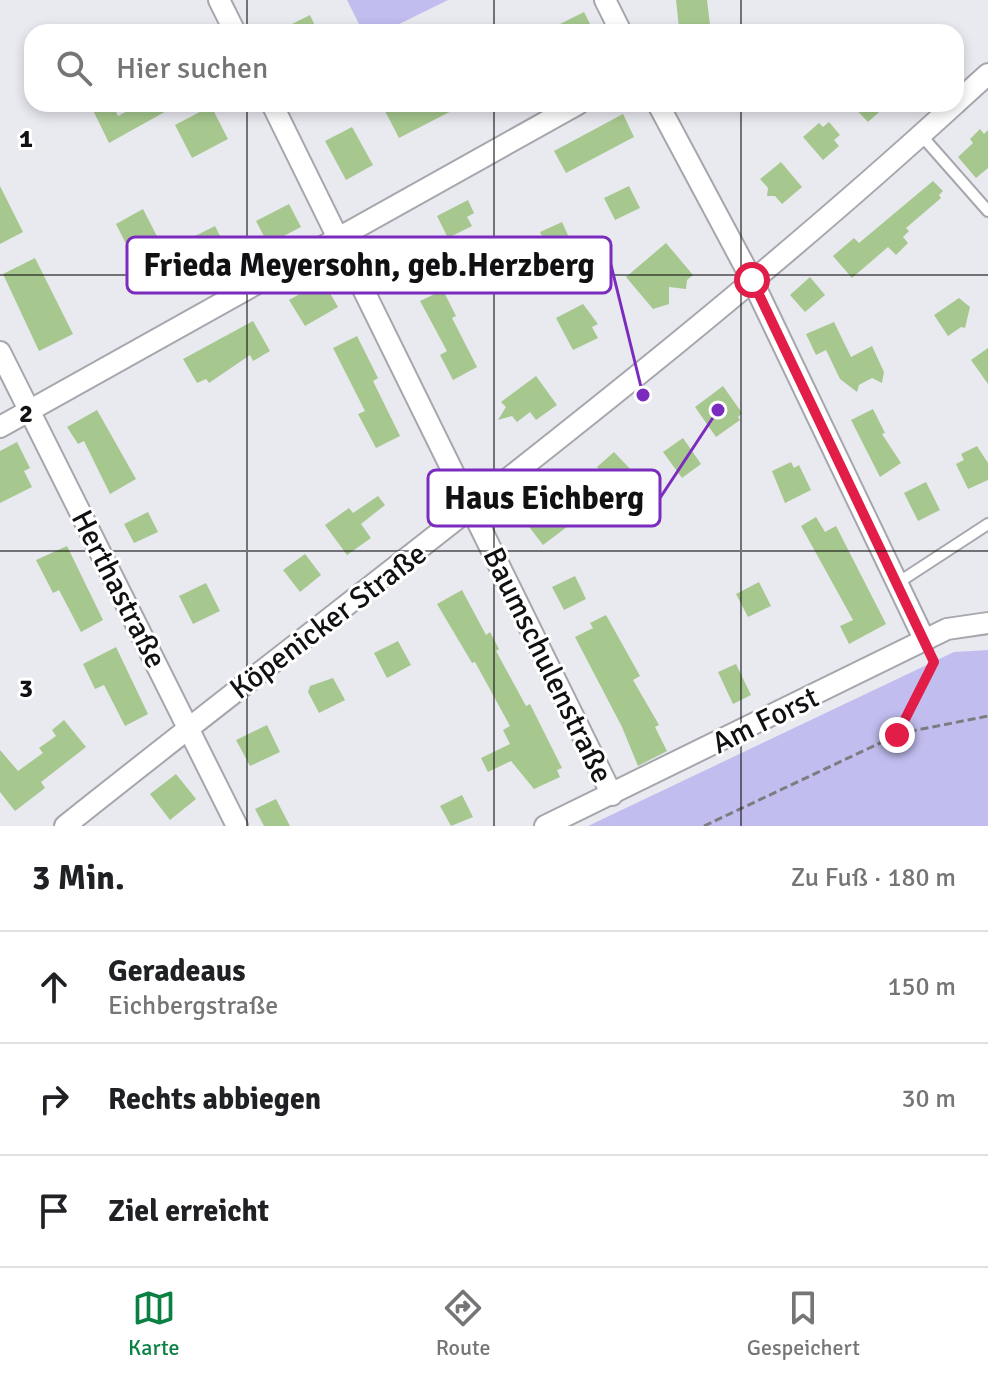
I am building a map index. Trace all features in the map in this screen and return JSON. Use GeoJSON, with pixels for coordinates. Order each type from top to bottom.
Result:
{"type":"FeatureCollection","features":[{"type":"Feature","properties":{"kind":"street"},"geometry":{"type":"LineString","coordinates":[[219,0],[231,24]]}},
{"type":"Feature","properties":{"kind":"street"},"geometry":{"type":"LineString","coordinates":[[605,0],[617,24]]}},
{"type":"Feature","properties":{"kind":"street","name":"Köpenicker Straße"},"geometry":{"type":"LineString","coordinates":[[964,96],[988,74]]}},
{"type":"Feature","properties":{"kind":"street","name":"Baumschulenstraße"},"geometry":{"type":"LineString","coordinates":[[276,112],[612,795]]}},
{"type":"Feature","properties":{"kind":"street"},"geometry":{"type":"LineString","coordinates":[[0,427],[30,413],[564,112]]}},
{"type":"Feature","properties":{"kind":"street"},"geometry":{"type":"LineString","coordinates":[[662,112],[752,280],[925,641]]}},
{"type":"Feature","properties":{"kind":"street","name":"Köpenicker Straße"},"geometry":{"type":"LineString","coordinates":[[65,826],[472,511],[752,280],[947,112]]}},
{"type":"Feature","properties":{"kind":"street","name":"Herthastraße"},"geometry":{"type":"LineString","coordinates":[[0,352],[237,826]]}},
{"type":"Feature","properties":{"kind":"street","name":"Am Forst"},"geometry":{"type":"LineString","coordinates":[[545,826],[947,629],[988,623]]}},
{"type":"Feature","properties":{"kind":"lane"},"geometry":{"type":"LineString","coordinates":[[921,135],[988,211]]}},
{"type":"Feature","properties":{"kind":"lane"},"geometry":{"type":"LineString","coordinates":[[896,584],[988,524]]}},
{"type":"Feature","properties":{"kind":"path"},"geometry":{"type":"LineString","coordinates":[[897,734],[934,662],[925,641]]}},
{"type":"Feature","properties":{"kind":"path"},"geometry":{"type":"LineString","coordinates":[[704,826],[897,734],[988,716]]}},
{"type":"Feature","properties":{"kind":"shaded area"},"geometry":{"type":"Polygon","coordinates":[[[347,0],[448,0],[399,24],[359,24],[347,0]]]}},
{"type":"Feature","properties":{"kind":"shaded area"},"geometry":{"type":"Polygon","coordinates":[[[988,650],[988,826],[588,826],[954,652],[988,650]]]}},
{"type":"Feature","properties":{"kind":"building"},"geometry":{"type":"Polygon","coordinates":[[[676,0],[707,0],[710,24],[679,24],[676,0]]]}},
{"type":"Feature","properties":{"kind":"building"},"geometry":{"type":"Polygon","coordinates":[[[584,12],[590,24],[560,24],[584,12]]]}},
{"type":"Feature","properties":{"kind":"building"},"geometry":{"type":"Polygon","coordinates":[[[310,15],[314,24],[292,24],[310,15]]]}},
{"type":"Feature","properties":{"kind":"building"},"geometry":{"type":"Polygon","coordinates":[[[94,112],[116,112],[118,116],[126,112],[165,112],[109,143],[94,112]]]}},
{"type":"Feature","properties":{"kind":"building"},"geometry":{"type":"Polygon","coordinates":[[[200,112],[214,112],[228,139],[192,158],[175,125],[200,112]]]}},
{"type":"Feature","properties":{"kind":"building"},"geometry":{"type":"Polygon","coordinates":[[[386,112],[449,112],[399,138],[386,112]]]}},
{"type":"Feature","properties":{"kind":"building"},"geometry":{"type":"Polygon","coordinates":[[[859,112],[879,112],[868,122],[859,112]]]}},
{"type":"Feature","properties":{"kind":"building"},"geometry":{"type":"Polygon","coordinates":[[[623,114],[634,137],[566,173],[554,151],[623,114]]]}},
{"type":"Feature","properties":{"kind":"building"},"geometry":{"type":"Polygon","coordinates":[[[829,122],[840,135],[834,140],[839,146],[823,160],[803,137],[819,123],[823,127],[829,122]]]}},
{"type":"Feature","properties":{"kind":"building"},"geometry":{"type":"Polygon","coordinates":[[[352,127],[373,165],[346,180],[325,141],[352,127]]]}},
{"type":"Feature","properties":{"kind":"building"},"geometry":{"type":"Polygon","coordinates":[[[980,129],[984,134],[988,130],[988,168],[976,178],[958,157],[973,143],[970,139],[980,129]]]}},
{"type":"Feature","properties":{"kind":"building"},"geometry":{"type":"Polygon","coordinates":[[[781,162],[802,187],[782,204],[775,196],[767,196],[768,188],[760,179],[781,162]]]}},
{"type":"Feature","properties":{"kind":"building"},"geometry":{"type":"Polygon","coordinates":[[[933,181],[943,191],[939,195],[941,198],[906,228],[909,231],[903,237],[908,243],[896,255],[888,247],[852,278],[833,256],[854,238],[859,243],[933,181]]]}},
{"type":"Feature","properties":{"kind":"building"},"geometry":{"type":"Polygon","coordinates":[[[0,186],[23,232],[0,244],[0,186]]]}},
{"type":"Feature","properties":{"kind":"building"},"geometry":{"type":"Polygon","coordinates":[[[629,186],[640,208],[615,220],[604,198],[629,186]]]}},
{"type":"Feature","properties":{"kind":"building"},"geometry":{"type":"Polygon","coordinates":[[[468,200],[474,213],[467,217],[472,226],[448,238],[437,216],[468,200]]]}},
{"type":"Feature","properties":{"kind":"building"},"geometry":{"type":"Polygon","coordinates":[[[289,204],[301,227],[268,244],[256,221],[289,204]]]}},
{"type":"Feature","properties":{"kind":"building"},"geometry":{"type":"Polygon","coordinates":[[[143,209],[163,248],[135,262],[116,224],[143,209]]]}},
{"type":"Feature","properties":{"kind":"building"},"geometry":{"type":"Polygon","coordinates":[[[562,222],[572,244],[551,255],[540,232],[562,222]]]}},
{"type":"Feature","properties":{"kind":"building"},"geometry":{"type":"Polygon","coordinates":[[[215,226],[232,260],[205,274],[187,240],[215,226]]]}},
{"type":"Feature","properties":{"kind":"building"},"geometry":{"type":"Polygon","coordinates":[[[666,243],[693,275],[687,280],[686,289],[669,287],[669,304],[653,309],[626,277],[666,243]]]}},
{"type":"Feature","properties":{"kind":"building"},"geometry":{"type":"Polygon","coordinates":[[[35,258],[73,334],[39,351],[3,274],[35,258]]]}},
{"type":"Feature","properties":{"kind":"building"},"geometry":{"type":"Polygon","coordinates":[[[810,277],[825,295],[805,312],[790,295],[810,277]]]}},
{"type":"Feature","properties":{"kind":"building"},"geometry":{"type":"Polygon","coordinates":[[[323,281],[338,307],[305,326],[289,300],[323,281]]]}},
{"type":"Feature","properties":{"kind":"building"},"geometry":{"type":"Polygon","coordinates":[[[443,290],[456,316],[452,318],[477,367],[453,380],[440,355],[447,351],[420,301],[443,290]]]}},
{"type":"Feature","properties":{"kind":"building"},"geometry":{"type":"Polygon","coordinates":[[[959,298],[970,307],[965,328],[961,327],[948,336],[934,315],[959,298]]]}},
{"type":"Feature","properties":{"kind":"building"},"geometry":{"type":"Polygon","coordinates":[[[583,304],[598,324],[592,327],[598,338],[573,350],[556,318],[583,304]]]}},
{"type":"Feature","properties":{"kind":"building"},"geometry":{"type":"Polygon","coordinates":[[[253,321],[270,351],[253,361],[250,355],[209,383],[206,379],[197,383],[183,359],[253,321]]]}},
{"type":"Feature","properties":{"kind":"building"},"geometry":{"type":"Polygon","coordinates":[[[834,322],[851,357],[872,346],[884,372],[882,383],[872,378],[859,385],[857,392],[840,379],[826,350],[816,355],[806,334],[834,322]]]}},
{"type":"Feature","properties":{"kind":"building"},"geometry":{"type":"Polygon","coordinates":[[[357,336],[378,378],[373,381],[400,436],[376,448],[358,414],[365,411],[333,348],[357,336]]]}},
{"type":"Feature","properties":{"kind":"building"},"geometry":{"type":"Polygon","coordinates":[[[988,348],[988,384],[971,360],[988,348]]]}},
{"type":"Feature","properties":{"kind":"building"},"geometry":{"type":"Polygon","coordinates":[[[536,376],[557,405],[536,420],[530,412],[517,422],[512,416],[498,420],[506,407],[501,402],[536,376]]]}},
{"type":"Feature","properties":{"kind":"building"},"geometry":{"type":"Polygon","coordinates":[[[723,386],[742,413],[738,417],[740,420],[716,437],[695,407],[723,386]]]}},
{"type":"Feature","properties":{"kind":"building"},"geometry":{"type":"Polygon","coordinates":[[[873,409],[885,433],[882,434],[901,463],[880,477],[851,420],[873,409]]]}},
{"type":"Feature","properties":{"kind":"building"},"geometry":{"type":"Polygon","coordinates":[[[97,410],[136,479],[110,494],[84,441],[78,444],[67,427],[97,410]]]}},
{"type":"Feature","properties":{"kind":"building"},"geometry":{"type":"Polygon","coordinates":[[[683,438],[701,464],[682,478],[663,452],[683,438]]]}},
{"type":"Feature","properties":{"kind":"building"},"geometry":{"type":"Polygon","coordinates":[[[17,442],[30,468],[24,471],[32,487],[0,503],[0,451],[17,442]]]}},
{"type":"Feature","properties":{"kind":"building"},"geometry":{"type":"Polygon","coordinates":[[[977,446],[988,463],[988,480],[968,489],[956,464],[964,460],[961,454],[977,446]]]}},
{"type":"Feature","properties":{"kind":"building"},"geometry":{"type":"Polygon","coordinates":[[[614,452],[633,472],[614,488],[597,467],[614,452]]]}},
{"type":"Feature","properties":{"kind":"building"},"geometry":{"type":"Polygon","coordinates":[[[791,462],[794,468],[799,465],[811,490],[785,503],[772,471],[791,462]]]}},
{"type":"Feature","properties":{"kind":"building"},"geometry":{"type":"Polygon","coordinates":[[[926,482],[940,510],[918,521],[904,493],[926,482]]]}},
{"type":"Feature","properties":{"kind":"building"},"geometry":{"type":"Polygon","coordinates":[[[569,494],[584,514],[543,545],[527,524],[569,494]]]}},
{"type":"Feature","properties":{"kind":"building"},"geometry":{"type":"Polygon","coordinates":[[[378,496],[385,505],[361,524],[371,538],[347,555],[325,525],[349,508],[353,513],[378,496]]]}},
{"type":"Feature","properties":{"kind":"building"},"geometry":{"type":"Polygon","coordinates":[[[148,512],[158,532],[134,543],[124,524],[148,512]]]}},
{"type":"Feature","properties":{"kind":"building"},"geometry":{"type":"Polygon","coordinates":[[[816,517],[825,532],[836,526],[886,624],[849,644],[840,626],[853,620],[801,526],[816,517]]]}},
{"type":"Feature","properties":{"kind":"building"},"geometry":{"type":"Polygon","coordinates":[[[67,546],[103,620],[81,632],[59,590],[53,593],[36,560],[67,546]]]}},
{"type":"Feature","properties":{"kind":"building"},"geometry":{"type":"Polygon","coordinates":[[[305,554],[321,575],[300,592],[283,570],[305,554]]]}},
{"type":"Feature","properties":{"kind":"building"},"geometry":{"type":"Polygon","coordinates":[[[575,576],[586,599],[564,610],[552,587],[575,576]]]}},
{"type":"Feature","properties":{"kind":"building"},"geometry":{"type":"Polygon","coordinates":[[[759,582],[771,606],[748,617],[736,594],[759,582]]]}},
{"type":"Feature","properties":{"kind":"building"},"geometry":{"type":"Polygon","coordinates":[[[206,583],[220,611],[193,624],[179,596],[206,583]]]}},
{"type":"Feature","properties":{"kind":"building"},"geometry":{"type":"Polygon","coordinates":[[[462,590],[486,635],[490,632],[499,649],[496,651],[526,706],[530,704],[562,768],[557,770],[560,777],[534,789],[511,761],[488,772],[481,758],[510,744],[503,730],[510,726],[475,662],[472,663],[437,604],[462,590]]]}},
{"type":"Feature","properties":{"kind":"building"},"geometry":{"type":"Polygon","coordinates":[[[606,615],[640,676],[633,680],[659,725],[655,727],[667,751],[638,766],[622,727],[575,637],[593,628],[590,623],[606,615]]]}},
{"type":"Feature","properties":{"kind":"building"},"geometry":{"type":"Polygon","coordinates":[[[398,641],[411,665],[387,678],[374,653],[398,641]]]}},
{"type":"Feature","properties":{"kind":"building"},"geometry":{"type":"Polygon","coordinates":[[[116,647],[148,714],[125,726],[104,685],[95,689],[83,664],[116,647]]]}},
{"type":"Feature","properties":{"kind":"building"},"geometry":{"type":"Polygon","coordinates":[[[736,664],[751,695],[733,704],[718,672],[736,664]]]}},
{"type":"Feature","properties":{"kind":"building"},"geometry":{"type":"Polygon","coordinates":[[[333,678],[345,700],[319,713],[308,692],[310,686],[333,678]]]}},
{"type":"Feature","properties":{"kind":"building"},"geometry":{"type":"Polygon","coordinates":[[[64,720],[86,747],[41,782],[45,788],[15,811],[0,792],[0,750],[18,771],[43,753],[39,748],[56,736],[52,730],[64,720]]]}},
{"type":"Feature","properties":{"kind":"building"},"geometry":{"type":"Polygon","coordinates":[[[267,725],[280,752],[250,766],[236,740],[267,725]]]}},
{"type":"Feature","properties":{"kind":"building"},"geometry":{"type":"Polygon","coordinates":[[[176,774],[196,799],[170,820],[150,794],[176,774]]]}},
{"type":"Feature","properties":{"kind":"building"},"geometry":{"type":"Polygon","coordinates":[[[462,795],[473,817],[451,826],[440,806],[462,795]]]}},
{"type":"Feature","properties":{"kind":"building"},"geometry":{"type":"Polygon","coordinates":[[[276,799],[290,826],[264,826],[255,809],[276,799]]]}},
{"type":"Feature","properties":{"kind":"place","name":"Frieda Meyersohn, geb.Herzberg"},"geometry":{"type":"Point","coordinates":[643,395]}},
{"type":"Feature","properties":{"kind":"place","name":"Haus Eichberg"},"geometry":{"type":"Point","coordinates":[718,410]}},
{"type":"Feature","properties":{"kind":"route"},"geometry":{"type":"LineString","coordinates":[[752,280],[934,662],[897,735]]}}]}
